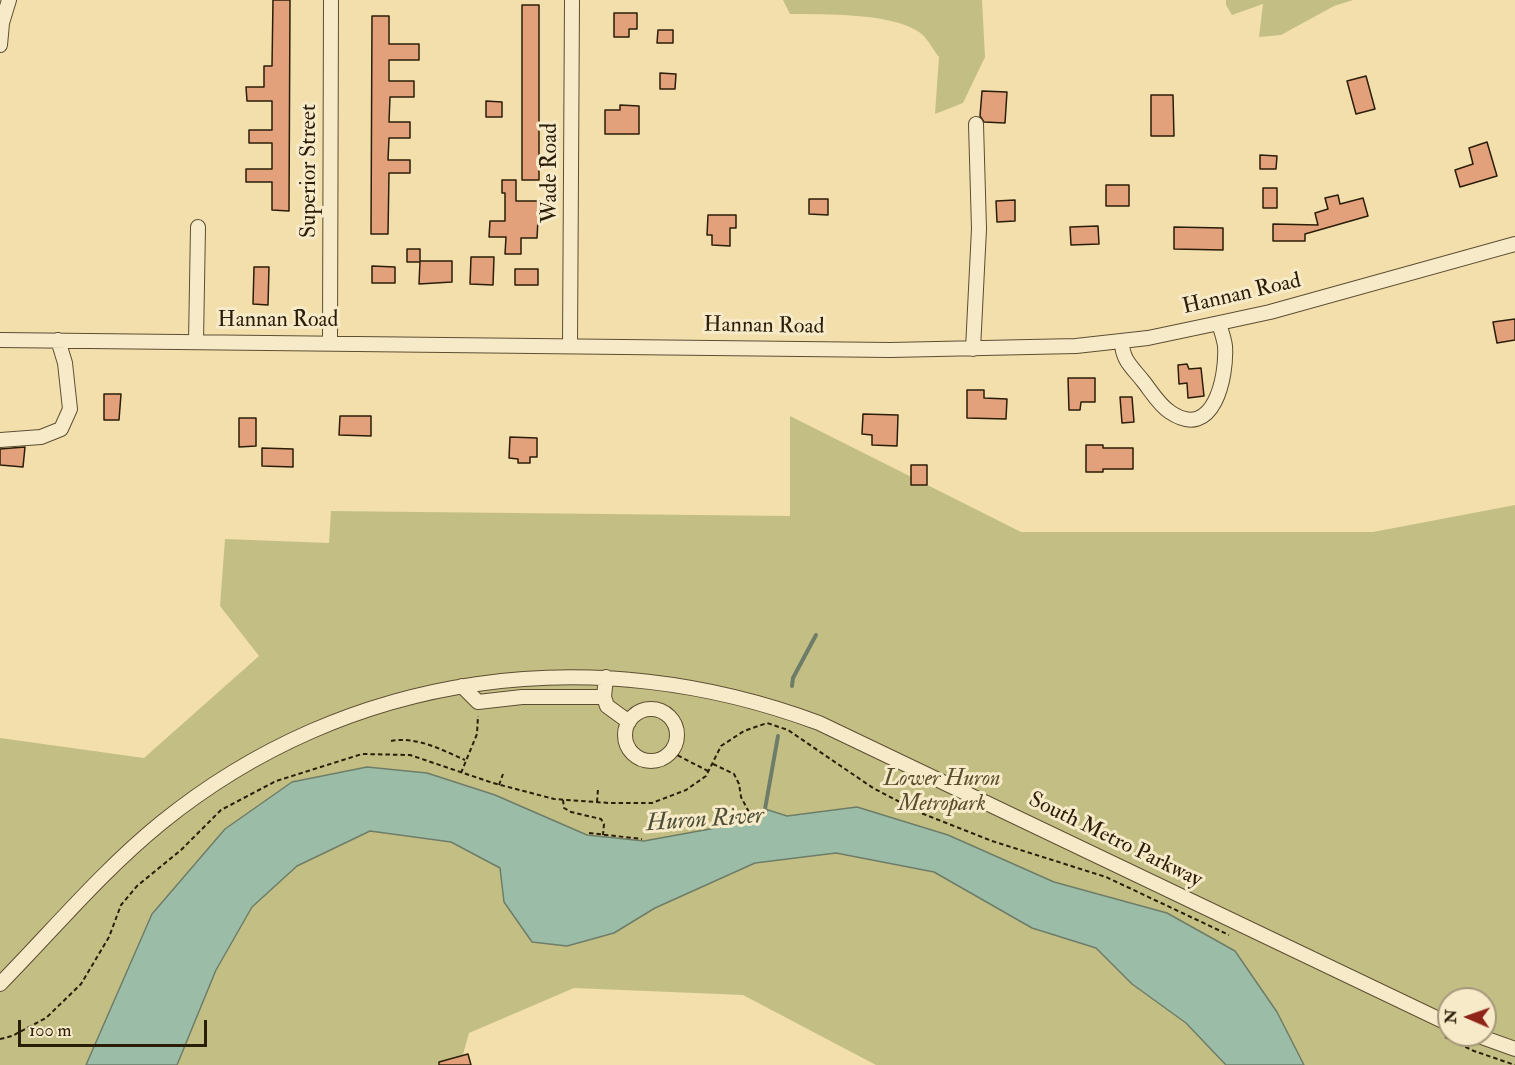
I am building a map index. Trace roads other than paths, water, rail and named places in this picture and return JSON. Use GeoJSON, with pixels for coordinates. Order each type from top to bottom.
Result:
{"type":"FeatureCollection","features":[{"type":"Feature","properties":{"kind":"street"},"geometry":{"type":"LineString","coordinates":[[0,45],[2,23],[9,0]]}},
{"type":"Feature","properties":{"kind":"street","name":"Superior Street"},"geometry":{"type":"LineString","coordinates":[[330,342],[331,0]]}},
{"type":"Feature","properties":{"kind":"street","name":"Wade Road"},"geometry":{"type":"LineString","coordinates":[[570,345],[573,0]]}},
{"type":"Feature","properties":{"kind":"street"},"geometry":{"type":"LineString","coordinates":[[973,349],[979,229],[976,124]]}},
{"type":"Feature","properties":{"kind":"street"},"geometry":{"type":"LineString","coordinates":[[196,342],[198,227]]}},
{"type":"Feature","properties":{"kind":"street","name":"Hannan Road"},"geometry":{"type":"LineString","coordinates":[[0,340],[890,350],[973,349],[1122,342],[1270,312],[1515,244]]}},
{"type":"Feature","properties":{"kind":"street"},"geometry":{"type":"LineString","coordinates":[[1122,342],[1122,355],[1161,404],[1171,413],[1186,418],[1200,418],[1208,414],[1221,387],[1225,365],[1225,344],[1219,323]]}},
{"type":"Feature","properties":{"kind":"street"},"geometry":{"type":"LineString","coordinates":[[0,440],[41,437],[61,429],[70,409],[65,363],[58,340]]}},
{"type":"Feature","properties":{"kind":"street"},"geometry":{"type":"LineString","coordinates":[[606,677],[604,697],[607,706],[629,722]]}},
{"type":"Feature","properties":{"kind":"street","name":"South Metro Parkway"},"geometry":{"type":"LineString","coordinates":[[0,984],[115,864],[163,822],[221,779],[278,747],[343,719],[404,699],[462,686],[535,678],[606,677],[659,682],[714,691],[785,710],[819,723],[1437,1026]]}},
{"type":"Feature","properties":{"kind":"street"},"geometry":{"type":"LineString","coordinates":[[462,686],[478,702],[532,697],[604,697]]}},
{"type":"Feature","properties":{"kind":"street"},"geometry":{"type":"LineString","coordinates":[[647,709],[665,713],[675,727],[677,735],[671,752],[651,762],[636,757],[626,743],[625,734],[629,722],[639,712],[647,709]]}},
{"type":"Feature","properties":{"kind":"street"},"geometry":{"type":"LineString","coordinates":[[1497,1043],[1515,1049]]}},
{"type":"Feature","properties":{"kind":"waterway"},"geometry":{"type":"LineString","coordinates":[[792,686],[793,678],[816,635]]}},
{"type":"Feature","properties":{"kind":"waterway","name":"Huron River"},"geometry":{"type":"LineString","coordinates":[[766,812],[778,736]]}},
{"type":"Feature","properties":{"kind":"park label","name":"Lower Huron Metropark"},"geometry":{"type":"Point","coordinates":[942,792]}}]}
